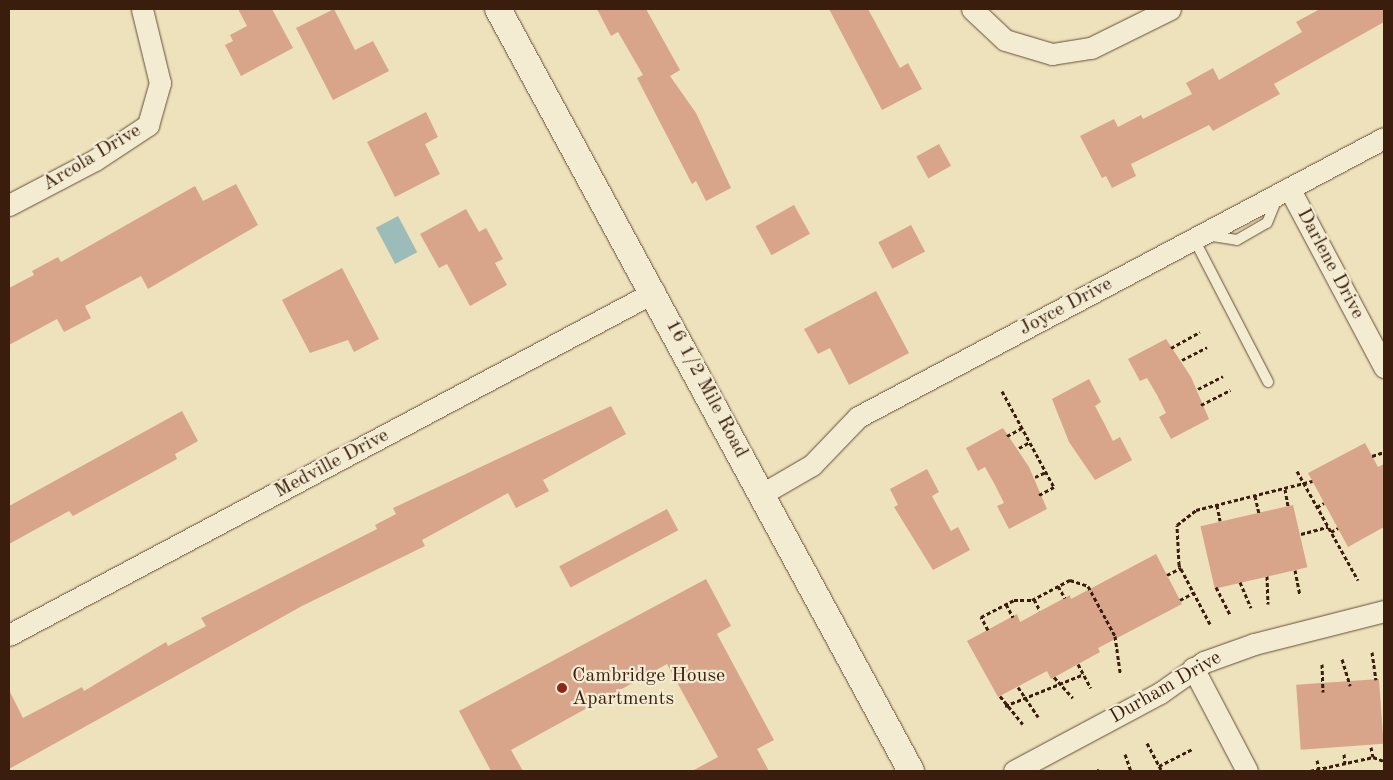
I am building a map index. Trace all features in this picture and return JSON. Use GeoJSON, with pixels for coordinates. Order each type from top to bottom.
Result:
{"type":"FeatureCollection","features":[{"type":"Feature","properties":{"kind":"street","name":"Arcola Drive"},"geometry":{"type":"LineString","coordinates":[[9,205],[95,160],[148,125],[160,83],[142,9]]}},
{"type":"Feature","properties":{"kind":"street","name":"16 1/2 Mile Road"},"geometry":{"type":"LineString","coordinates":[[498,9],[654,292],[912,771]]}},
{"type":"Feature","properties":{"kind":"street"},"geometry":{"type":"LineString","coordinates":[[972,9],[1005,40],[1052,54],[1091,48],[1170,9]]}},
{"type":"Feature","properties":{"kind":"street","name":"Joyce Drive"},"geometry":{"type":"LineString","coordinates":[[762,494],[812,465],[858,417],[1384,138]]}},
{"type":"Feature","properties":{"kind":"street","name":"Darlene Drive"},"geometry":{"type":"LineString","coordinates":[[1284,191],[1384,367]]}},
{"type":"Feature","properties":{"kind":"street","name":"Medville Drive"},"geometry":{"type":"LineString","coordinates":[[9,635],[654,292]]}},
{"type":"Feature","properties":{"kind":"street","name":"Durham Drive"},"geometry":{"type":"LineString","coordinates":[[1014,771],[1160,693],[1193,668],[1246,646],[1384,611]]}},
{"type":"Feature","properties":{"kind":"street"},"geometry":{"type":"LineString","coordinates":[[1193,668],[1247,771]]}},
{"type":"Feature","properties":{"kind":"lane"},"geometry":{"type":"LineString","coordinates":[[1198,236],[1268,382]]}},
{"type":"Feature","properties":{"kind":"path"},"geometry":{"type":"LineString","coordinates":[[1170,348],[1200,332]]}},
{"type":"Feature","properties":{"kind":"path"},"geometry":{"type":"LineString","coordinates":[[1182,360],[1207,347]]}},
{"type":"Feature","properties":{"kind":"path"},"geometry":{"type":"LineString","coordinates":[[1198,389],[1223,376]]}},
{"type":"Feature","properties":{"kind":"path"},"geometry":{"type":"LineString","coordinates":[[1201,405],[1230,390]]}},
{"type":"Feature","properties":{"kind":"path"},"geometry":{"type":"LineString","coordinates":[[1002,391],[1054,487],[1039,495]]}},
{"type":"Feature","properties":{"kind":"path"},"geometry":{"type":"LineString","coordinates":[[1007,436],[1022,428]]}},
{"type":"Feature","properties":{"kind":"path"},"geometry":{"type":"LineString","coordinates":[[1019,448],[1030,442]]}},
{"type":"Feature","properties":{"kind":"path"},"geometry":{"type":"LineString","coordinates":[[1372,456],[1384,452]]}},
{"type":"Feature","properties":{"kind":"path"},"geometry":{"type":"LineString","coordinates":[[1297,471],[1358,580]]}},
{"type":"Feature","properties":{"kind":"path"},"geometry":{"type":"LineString","coordinates":[[1035,478],[1046,472]]}},
{"type":"Feature","properties":{"kind":"path"},"geometry":{"type":"LineString","coordinates":[[1210,624],[1181,568],[1177,525],[1196,510],[1312,481]]}},
{"type":"Feature","properties":{"kind":"path"},"geometry":{"type":"LineString","coordinates":[[1285,489],[1288,506]]}},
{"type":"Feature","properties":{"kind":"path"},"geometry":{"type":"LineString","coordinates":[[1255,496],[1258,512]]}},
{"type":"Feature","properties":{"kind":"path"},"geometry":{"type":"LineString","coordinates":[[1317,507],[1324,503]]}},
{"type":"Feature","properties":{"kind":"path"},"geometry":{"type":"LineString","coordinates":[[1217,505],[1220,521]]}},
{"type":"Feature","properties":{"kind":"path"},"geometry":{"type":"LineString","coordinates":[[1301,534],[1328,527]]}},
{"type":"Feature","properties":{"kind":"path"},"geometry":{"type":"LineString","coordinates":[[1331,532],[1338,528]]}},
{"type":"Feature","properties":{"kind":"path"},"geometry":{"type":"LineString","coordinates":[[1167,575],[1181,568]]}},
{"type":"Feature","properties":{"kind":"path"},"geometry":{"type":"LineString","coordinates":[[1295,570],[1300,595]]}},
{"type":"Feature","properties":{"kind":"path"},"geometry":{"type":"LineString","coordinates":[[1267,576],[1268,604]]}},
{"type":"Feature","properties":{"kind":"path"},"geometry":{"type":"LineString","coordinates":[[988,630],[981,617],[1006,604],[1034,599],[1070,580],[1088,586],[1115,636],[1120,673]]}},
{"type":"Feature","properties":{"kind":"path"},"geometry":{"type":"LineString","coordinates":[[1240,582],[1252,608]]}},
{"type":"Feature","properties":{"kind":"path"},"geometry":{"type":"LineString","coordinates":[[1058,586],[1065,598]]}},
{"type":"Feature","properties":{"kind":"path"},"geometry":{"type":"LineString","coordinates":[[1216,587],[1230,615]]}},
{"type":"Feature","properties":{"kind":"path"},"geometry":{"type":"LineString","coordinates":[[1180,600],[1194,593]]}},
{"type":"Feature","properties":{"kind":"path"},"geometry":{"type":"LineString","coordinates":[[1034,599],[1040,611]]}},
{"type":"Feature","properties":{"kind":"path"},"geometry":{"type":"LineString","coordinates":[[1006,604],[1013,617]]}},
{"type":"Feature","properties":{"kind":"path"},"geometry":{"type":"LineString","coordinates":[[1372,652],[1376,680]]}},
{"type":"Feature","properties":{"kind":"path"},"geometry":{"type":"LineString","coordinates":[[1342,659],[1350,686]]}},
{"type":"Feature","properties":{"kind":"path"},"geometry":{"type":"LineString","coordinates":[[1078,664],[1091,688]]}},
{"type":"Feature","properties":{"kind":"path"},"geometry":{"type":"LineString","coordinates":[[1322,664],[1323,692]]}},
{"type":"Feature","properties":{"kind":"path"},"geometry":{"type":"LineString","coordinates":[[1005,706],[1024,695],[1059,687],[1084,674]]}},
{"type":"Feature","properties":{"kind":"path"},"geometry":{"type":"LineString","coordinates":[[1054,677],[1059,687],[1073,698]]}},
{"type":"Feature","properties":{"kind":"path"},"geometry":{"type":"LineString","coordinates":[[1018,687],[1038,716]]}},
{"type":"Feature","properties":{"kind":"path"},"geometry":{"type":"LineString","coordinates":[[1000,696],[1005,706],[1023,724]]}},
{"type":"Feature","properties":{"kind":"path"},"geometry":{"type":"LineString","coordinates":[[1147,743],[1160,768],[1193,749]]}},
{"type":"Feature","properties":{"kind":"path"},"geometry":{"type":"LineString","coordinates":[[1371,747],[1373,757]]}},
{"type":"Feature","properties":{"kind":"path"},"geometry":{"type":"LineString","coordinates":[[1125,754],[1132,771]]}},
{"type":"Feature","properties":{"kind":"path"},"geometry":{"type":"LineString","coordinates":[[1344,754],[1345,763]]}},
{"type":"Feature","properties":{"kind":"path"},"geometry":{"type":"LineString","coordinates":[[1310,771],[1373,757],[1384,761]]}},
{"type":"Feature","properties":{"kind":"path"},"geometry":{"type":"LineString","coordinates":[[1317,760],[1319,769]]}},
{"type":"Feature","properties":{"kind":"water"},"geometry":{"type":"Polygon","coordinates":[[[398,216],[417,252],[395,264],[376,228],[398,216]]]}},
{"type":"Feature","properties":{"kind":"building"},"geometry":{"type":"Polygon","coordinates":[[[238,9],[272,9],[293,48],[241,76],[225,45],[233,41],[230,35],[247,26],[238,9]]]}},
{"type":"Feature","properties":{"kind":"building"},"geometry":{"type":"Polygon","coordinates":[[[334,9],[355,50],[373,41],[389,71],[333,100],[296,28],[334,9]]]}},
{"type":"Feature","properties":{"kind":"building"},"geometry":{"type":"Polygon","coordinates":[[[597,9],[646,9],[680,70],[670,76],[696,113],[731,188],[706,201],[696,181],[692,184],[637,78],[643,75],[618,32],[611,36],[597,9]]]}},
{"type":"Feature","properties":{"kind":"building"},"geometry":{"type":"Polygon","coordinates":[[[829,9],[868,9],[900,68],[908,63],[922,89],[882,110],[829,9]]]}},
{"type":"Feature","properties":{"kind":"building"},"geometry":{"type":"Polygon","coordinates":[[[1320,9],[1384,9],[1384,22],[1274,84],[1280,94],[1213,131],[1209,125],[1131,164],[1136,176],[1112,188],[1106,176],[1102,178],[1080,136],[1114,119],[1118,127],[1141,115],[1143,119],[1192,94],[1186,83],[1213,68],[1219,80],[1302,32],[1296,22],[1320,9]]]}},
{"type":"Feature","properties":{"kind":"building"},"geometry":{"type":"Polygon","coordinates":[[[426,112],[438,137],[425,144],[440,174],[395,197],[367,142],[426,112]]]}},
{"type":"Feature","properties":{"kind":"building"},"geometry":{"type":"Polygon","coordinates":[[[939,144],[951,166],[928,178],[916,157],[939,144]]]}},
{"type":"Feature","properties":{"kind":"building"},"geometry":{"type":"Polygon","coordinates":[[[236,184],[258,225],[148,289],[141,276],[85,306],[91,318],[64,332],[57,319],[9,345],[9,288],[34,275],[32,271],[58,257],[61,262],[195,186],[203,201],[236,184]]]}},
{"type":"Feature","properties":{"kind":"building"},"geometry":{"type":"Polygon","coordinates":[[[794,205],[810,234],[772,255],[756,226],[794,205]]]}},
{"type":"Feature","properties":{"kind":"building"},"geometry":{"type":"Polygon","coordinates":[[[466,209],[479,232],[486,228],[503,259],[495,263],[507,285],[470,306],[447,264],[439,268],[420,234],[466,209]]]}},
{"type":"Feature","properties":{"kind":"building"},"geometry":{"type":"Polygon","coordinates":[[[911,225],[925,251],[892,269],[878,242],[911,225]]]}},
{"type":"Feature","properties":{"kind":"building"},"geometry":{"type":"Polygon","coordinates":[[[342,268],[379,339],[354,352],[348,340],[310,353],[282,300],[342,268]]]}},
{"type":"Feature","properties":{"kind":"building"},"geometry":{"type":"Polygon","coordinates":[[[876,291],[909,353],[849,385],[830,348],[818,354],[804,329],[876,291]]]}},
{"type":"Feature","properties":{"kind":"building"},"geometry":{"type":"Polygon","coordinates":[[[1166,339],[1191,377],[1209,419],[1171,439],[1159,417],[1166,413],[1157,395],[1147,378],[1140,381],[1128,359],[1166,339]]]}},
{"type":"Feature","properties":{"kind":"building"},"geometry":{"type":"Polygon","coordinates":[[[1089,379],[1101,402],[1095,406],[1113,441],[1120,437],[1132,460],[1095,480],[1069,442],[1052,399],[1089,379]]]}},
{"type":"Feature","properties":{"kind":"building"},"geometry":{"type":"Polygon","coordinates":[[[611,406],[626,434],[543,480],[549,491],[516,508],[508,493],[422,540],[425,546],[302,606],[9,769],[9,690],[23,718],[82,687],[84,691],[166,642],[168,646],[206,626],[201,618],[377,529],[375,525],[396,514],[393,508],[611,406]]]}},
{"type":"Feature","properties":{"kind":"building"},"geometry":{"type":"Polygon","coordinates":[[[182,411],[198,441],[175,454],[177,459],[73,516],[69,511],[9,544],[9,506],[182,411]]]}},
{"type":"Feature","properties":{"kind":"building"},"geometry":{"type":"Polygon","coordinates":[[[1003,428],[1029,467],[1047,509],[1009,529],[997,506],[1004,503],[995,485],[985,467],[978,471],[966,448],[1003,428]]]}},
{"type":"Feature","properties":{"kind":"building"},"geometry":{"type":"Polygon","coordinates":[[[1365,443],[1378,467],[1384,464],[1384,527],[1348,547],[1308,473],[1365,443]]]}},
{"type":"Feature","properties":{"kind":"building"},"geometry":{"type":"Polygon","coordinates":[[[927,469],[939,492],[932,496],[951,531],[958,527],[970,550],[933,570],[894,507],[898,505],[890,489],[927,469]]]}},
{"type":"Feature","properties":{"kind":"building"},"geometry":{"type":"Polygon","coordinates":[[[1293,505],[1307,567],[1215,589],[1200,526],[1293,505]]]}},
{"type":"Feature","properties":{"kind":"building"},"geometry":{"type":"Polygon","coordinates":[[[667,509],[678,530],[571,587],[559,566],[667,509]]]}},
{"type":"Feature","properties":{"kind":"building"},"geometry":{"type":"Polygon","coordinates":[[[1156,554],[1182,604],[1098,648],[1100,652],[1051,679],[1047,671],[998,697],[967,641],[1017,614],[1020,622],[1070,595],[1071,599],[1156,554]]]}},
{"type":"Feature","properties":{"kind":"building","name":"Cambridge House Apartments"},"geometry":{"type":"Polygon","coordinates":[[[706,579],[731,626],[717,634],[774,740],[757,749],[769,771],[692,771],[718,757],[667,664],[511,750],[523,771],[491,771],[459,711],[706,579]]]}},
{"type":"Feature","properties":{"kind":"building"},"geometry":{"type":"Polygon","coordinates":[[[1379,679],[1384,744],[1301,750],[1296,685],[1379,679]]]}},
{"type":"Feature","properties":{"kind":"place","name":"Cambridge House Apartments"},"geometry":{"type":"Point","coordinates":[562,688]}}]}
